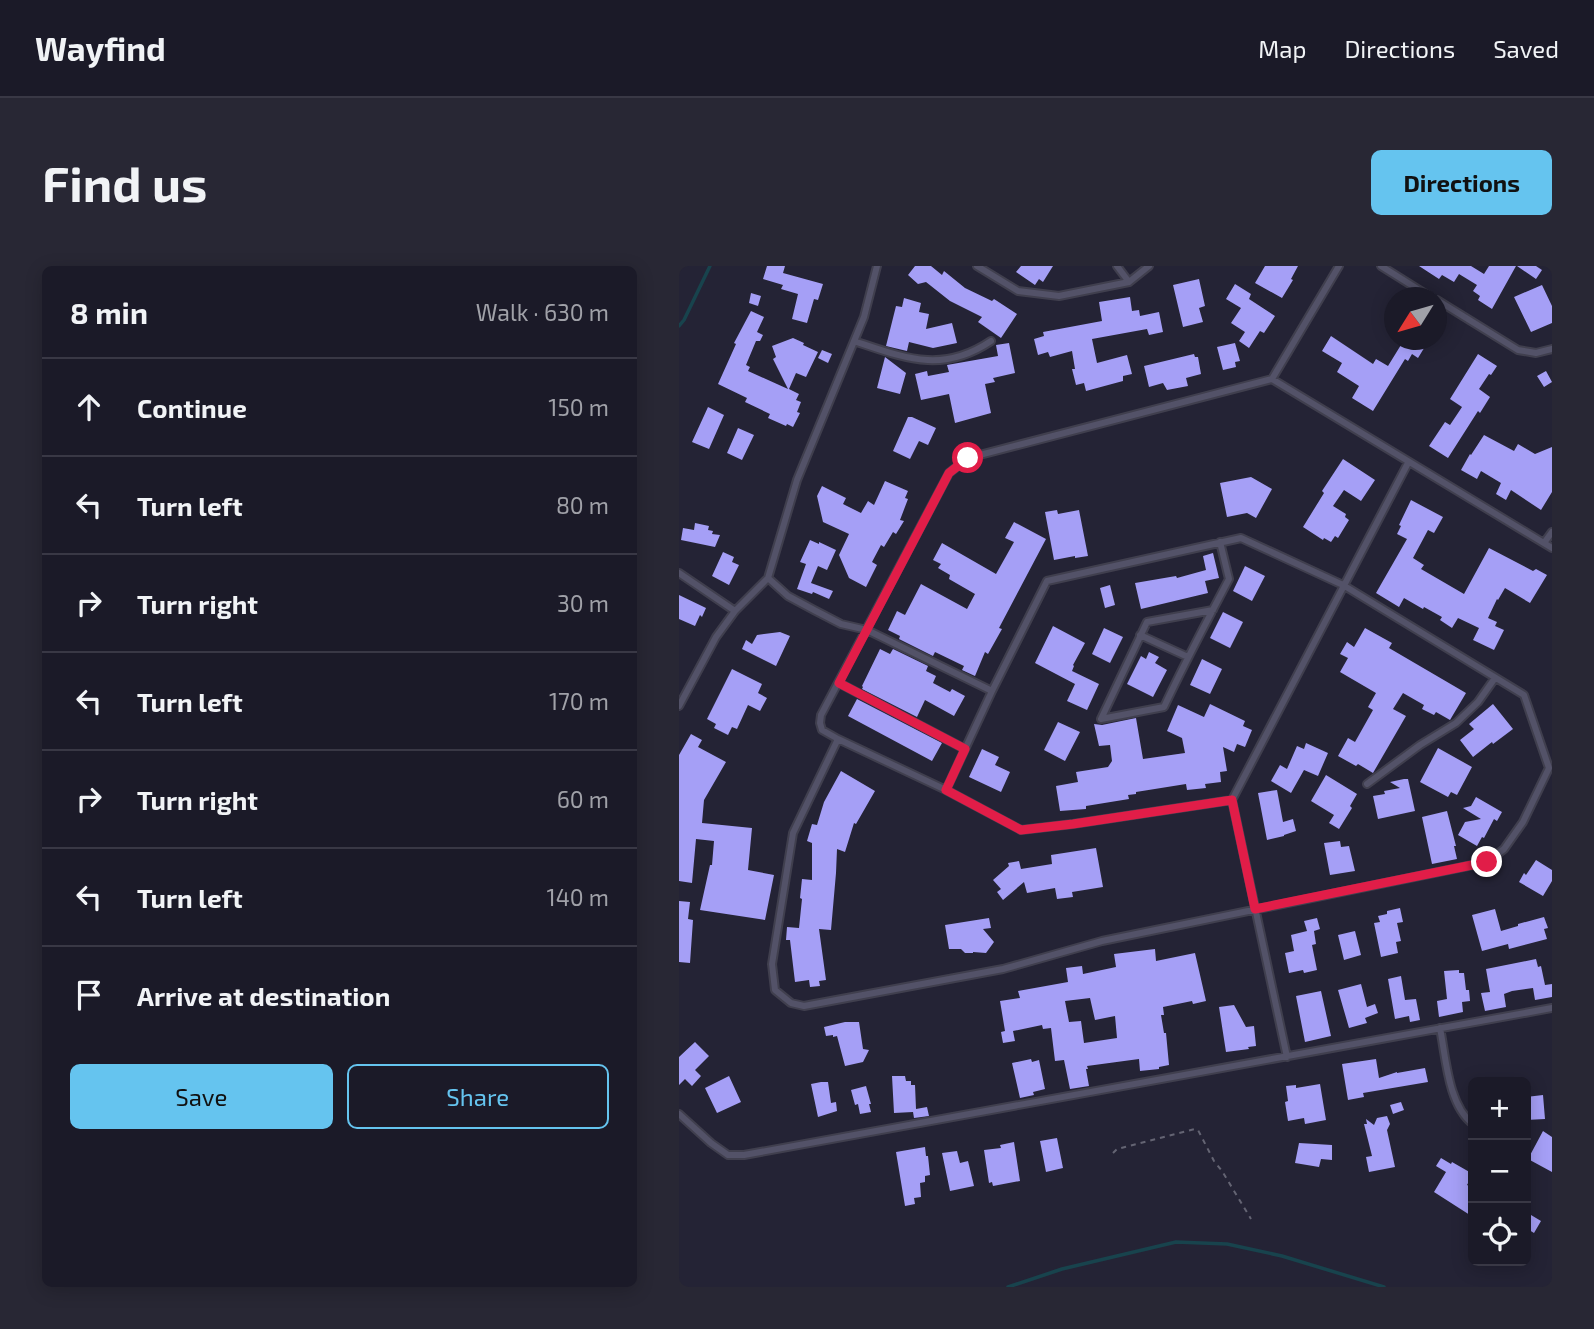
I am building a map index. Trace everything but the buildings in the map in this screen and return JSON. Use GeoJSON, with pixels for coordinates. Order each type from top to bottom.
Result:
{"type":"FeatureCollection","features":[{"type":"Feature","properties":{"kind":"lane"},"geometry":{"type":"LineString","coordinates":[[679,706],[716,637],[735,611],[768,578],[797,480],[864,317],[877,266]]}},
{"type":"Feature","properties":{"kind":"lane"},"geometry":{"type":"LineString","coordinates":[[977,266],[1018,292],[1059,296],[1129,282],[1149,266]]}},
{"type":"Feature","properties":{"kind":"lane"},"geometry":{"type":"LineString","coordinates":[[1117,266],[1129,282]]}},
{"type":"Feature","properties":{"kind":"lane"},"geometry":{"type":"LineString","coordinates":[[1232,800],[1021,830],[822,730],[821,715],[949,473],[968,458],[1272,379],[1339,266]]}},
{"type":"Feature","properties":{"kind":"lane"},"geometry":{"type":"LineString","coordinates":[[1381,266],[1414,287]]}},
{"type":"Feature","properties":{"kind":"lane"},"geometry":{"type":"LineString","coordinates":[[1447,306],[1518,350],[1536,353],[1552,349]]}},
{"type":"Feature","properties":{"kind":"lane"},"geometry":{"type":"LineString","coordinates":[[854,341],[927,361],[967,354],[991,341]]}},
{"type":"Feature","properties":{"kind":"lane"},"geometry":{"type":"LineString","coordinates":[[1272,379],[1552,548]]}},
{"type":"Feature","properties":{"kind":"lane"},"geometry":{"type":"LineString","coordinates":[[1287,1057],[1232,800],[1408,463]]}},
{"type":"Feature","properties":{"kind":"lane"},"geometry":{"type":"LineString","coordinates":[[1544,543],[1552,532]]}},
{"type":"Feature","properties":{"kind":"lane"},"geometry":{"type":"LineString","coordinates":[[838,739],[793,833],[772,964],[775,990],[791,1003],[804,1006],[1003,970],[1102,942],[1487,862],[1504,849],[1523,822],[1549,768],[1524,695],[1343,585],[1241,538],[1047,580],[946,790]]}},
{"type":"Feature","properties":{"kind":"lane"},"geometry":{"type":"LineString","coordinates":[[1213,610],[1147,622],[1101,719],[1164,707],[1229,579],[1220,542]]}},
{"type":"Feature","properties":{"kind":"lane"},"geometry":{"type":"LineString","coordinates":[[679,573],[735,611]]}},
{"type":"Feature","properties":{"kind":"lane"},"geometry":{"type":"LineString","coordinates":[[768,578],[788,596],[841,624],[867,630],[992,691]]}},
{"type":"Feature","properties":{"kind":"lane"},"geometry":{"type":"LineString","coordinates":[[1140,635],[1188,657]]}},
{"type":"Feature","properties":{"kind":"lane"},"geometry":{"type":"LineString","coordinates":[[1367,784],[1456,723],[1478,702],[1495,678]]}},
{"type":"Feature","properties":{"kind":"lane"},"geometry":{"type":"LineString","coordinates":[[839,683],[965,749]]}},
{"type":"Feature","properties":{"kind":"lane"},"geometry":{"type":"LineString","coordinates":[[679,1114],[728,1155],[744,1155],[1552,1007]]}},
{"type":"Feature","properties":{"kind":"lane"},"geometry":{"type":"LineString","coordinates":[[1440,1028],[1453,1095],[1468,1120]]}},
{"type":"Feature","properties":{"kind":"path"},"geometry":{"type":"LineString","coordinates":[[1113,1153],[1117,1149],[1198,1130],[1214,1161],[1251,1219]]}},
{"type":"Feature","properties":{"kind":"waterway"},"geometry":{"type":"LineString","coordinates":[[679,326],[710,266]]}},
{"type":"Feature","properties":{"kind":"waterway"},"geometry":{"type":"LineString","coordinates":[[1008,1287],[1062,1269],[1176,1242],[1227,1244],[1282,1256],[1384,1287]]}},
{"type":"Feature","properties":{"kind":"route"},"geometry":{"type":"LineString","coordinates":[[968,458],[949,473],[839,683],[965,749],[946,790],[1021,830],[1232,800],[1255,909],[1487,862]]}}]}
